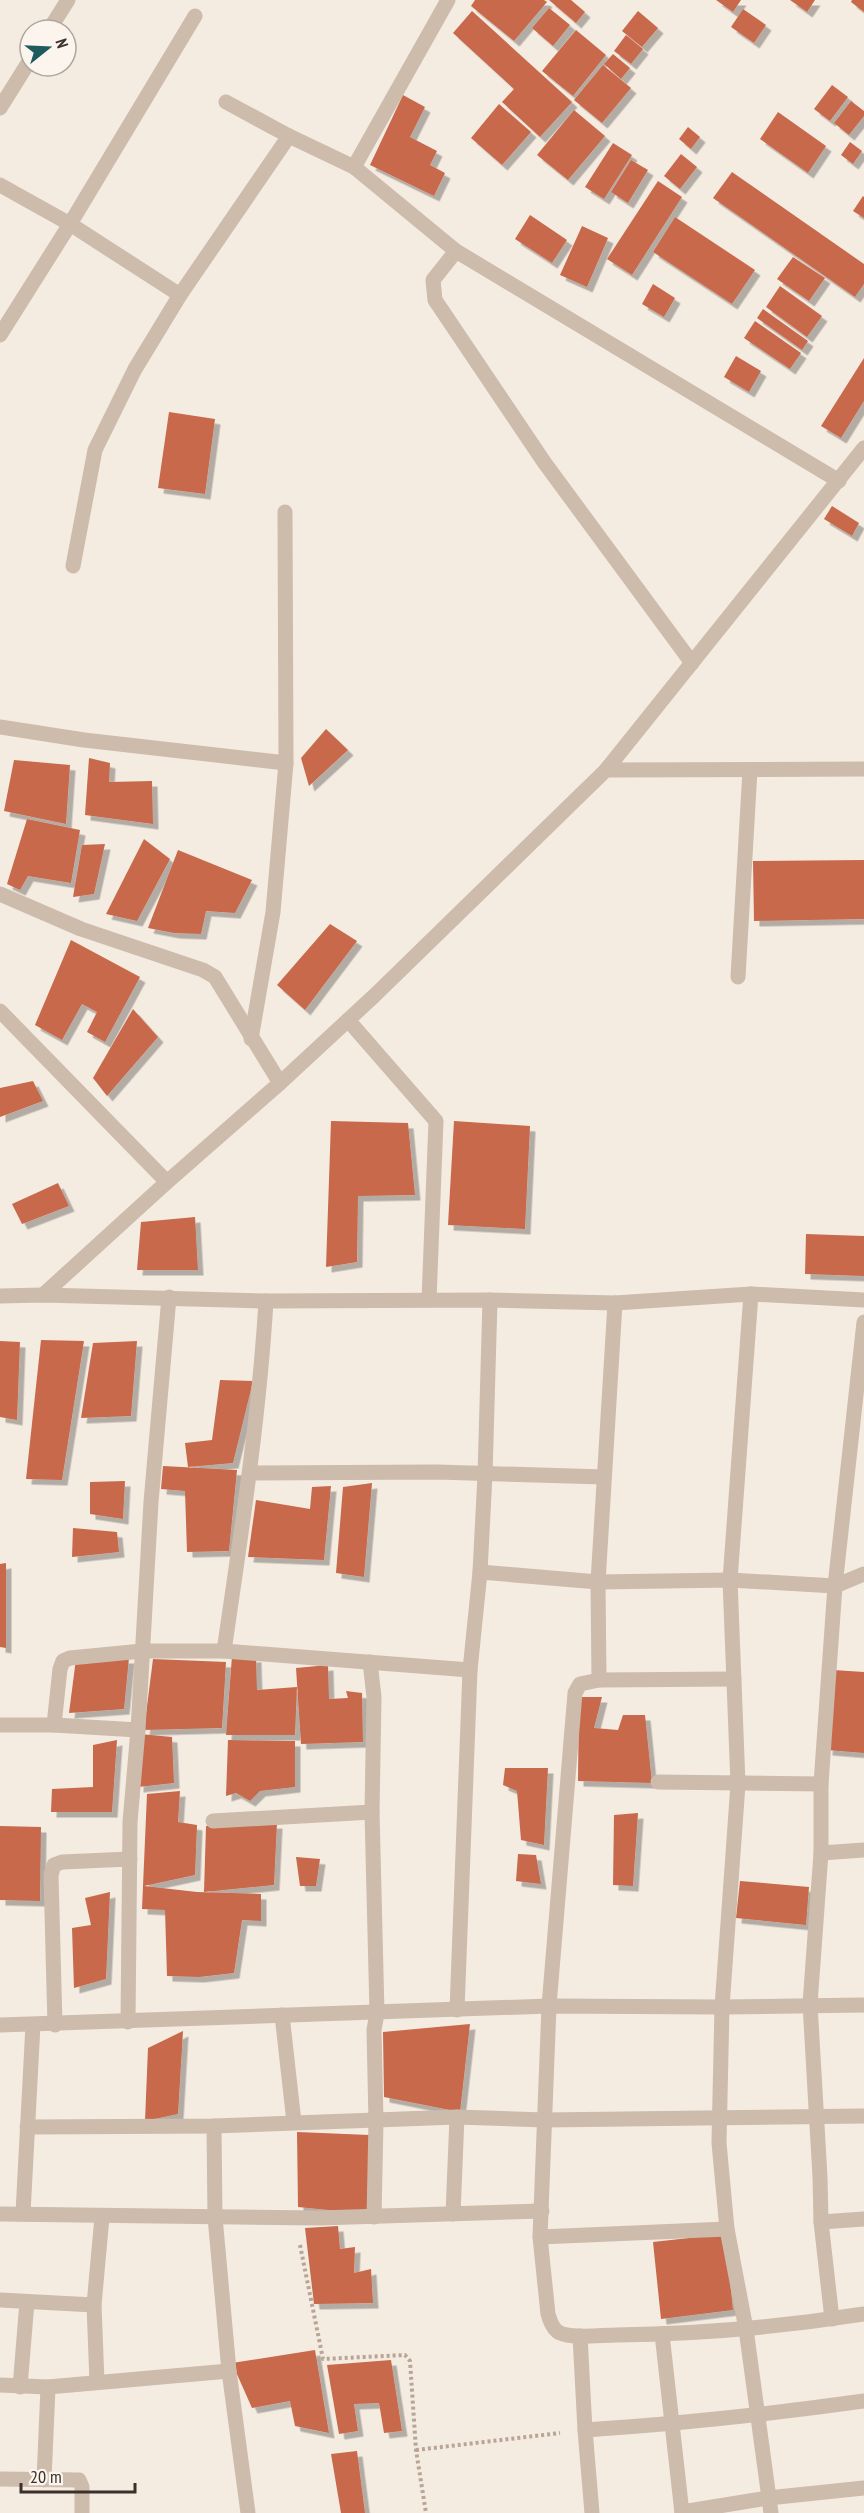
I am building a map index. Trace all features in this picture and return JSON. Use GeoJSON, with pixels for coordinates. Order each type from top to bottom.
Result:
{"type":"FeatureCollection","features":[{"type":"Feature","properties":{"kind":"street"},"geometry":{"type":"LineString","coordinates":[[57,18],[68,0]]}},
{"type":"Feature","properties":{"kind":"street"},"geometry":{"type":"LineString","coordinates":[[354,167],[448,0]]}},
{"type":"Feature","properties":{"kind":"street"},"geometry":{"type":"LineString","coordinates":[[0,335],[70,224],[195,16]]}},
{"type":"Feature","properties":{"kind":"street"},"geometry":{"type":"LineString","coordinates":[[0,108],[19,78]]}},
{"type":"Feature","properties":{"kind":"street"},"geometry":{"type":"LineString","coordinates":[[226,102],[354,167],[456,251],[839,481]]}},
{"type":"Feature","properties":{"kind":"street"},"geometry":{"type":"LineString","coordinates":[[73,566],[95,450],[135,369],[180,295],[289,136]]}},
{"type":"Feature","properties":{"kind":"street"},"geometry":{"type":"LineString","coordinates":[[0,185],[70,224],[180,295]]}},
{"type":"Feature","properties":{"kind":"street"},"geometry":{"type":"LineString","coordinates":[[456,251],[433,280],[435,300],[550,471],[692,663]]}},
{"type":"Feature","properties":{"kind":"street"},"geometry":{"type":"LineString","coordinates":[[43,1294],[348,1020],[606,770],[864,448]]}},
{"type":"Feature","properties":{"kind":"street"},"geometry":{"type":"LineString","coordinates":[[251,1039],[273,912],[286,763],[285,512]]}},
{"type":"Feature","properties":{"kind":"street"},"geometry":{"type":"LineString","coordinates":[[0,727],[84,740],[286,763]]}},
{"type":"Feature","properties":{"kind":"street"},"geometry":{"type":"LineString","coordinates":[[606,770],[864,769]]}},
{"type":"Feature","properties":{"kind":"street"},"geometry":{"type":"LineString","coordinates":[[738,977],[750,770]]}},
{"type":"Feature","properties":{"kind":"street"},"geometry":{"type":"LineString","coordinates":[[0,894],[81,930],[203,970],[215,977],[280,1083]]}},
{"type":"Feature","properties":{"kind":"street"},"geometry":{"type":"LineString","coordinates":[[0,1011],[167,1182]]}},
{"type":"Feature","properties":{"kind":"street"},"geometry":{"type":"LineString","coordinates":[[348,1020],[436,1121],[429,1300]]}},
{"type":"Feature","properties":{"kind":"street"},"geometry":{"type":"LineString","coordinates":[[0,1296],[43,1294],[266,1301],[490,1300],[615,1303],[751,1294],[864,1300]]}},
{"type":"Feature","properties":{"kind":"street"},"geometry":{"type":"LineString","coordinates":[[751,1294],[730,1580],[738,1784],[722,2007],[719,2143],[727,2229],[746,2329],[770,2506]]}},
{"type":"Feature","properties":{"kind":"street"},"geometry":{"type":"LineString","coordinates":[[128,2022],[130,1822],[138,1730],[151,1502],[169,1297]]}},
{"type":"Feature","properties":{"kind":"street"},"geometry":{"type":"LineString","coordinates":[[457,2010],[470,1670],[480,1572],[485,1475],[490,1300]]}},
{"type":"Feature","properties":{"kind":"street"},"geometry":{"type":"LineString","coordinates":[[224,1651],[250,1473],[261,1381],[266,1301]]}},
{"type":"Feature","properties":{"kind":"street"},"geometry":{"type":"LineString","coordinates":[[599,1680],[598,1582],[615,1303]]}},
{"type":"Feature","properties":{"kind":"street"},"geometry":{"type":"LineString","coordinates":[[831,2319],[820,2222],[820,2177],[810,2004],[821,1853],[821,1784],[835,1586],[864,1322]]}},
{"type":"Feature","properties":{"kind":"street"},"geometry":{"type":"LineString","coordinates":[[250,1473],[437,1472],[604,1477]]}},
{"type":"Feature","properties":{"kind":"street"},"geometry":{"type":"LineString","coordinates":[[480,1572],[598,1582],[730,1580],[835,1586],[864,1574]]}},
{"type":"Feature","properties":{"kind":"street"},"geometry":{"type":"LineString","coordinates":[[54,1725],[60,1669],[63,1661],[70,1658],[142,1651],[224,1651],[470,1670]]}},
{"type":"Feature","properties":{"kind":"street"},"geometry":{"type":"LineString","coordinates":[[370,1662],[374,1697],[372,1812],[377,2013],[374,2030],[374,2217]]}},
{"type":"Feature","properties":{"kind":"street"},"geometry":{"type":"LineString","coordinates":[[734,1679],[599,1680],[580,1684],[575,1693],[549,2006],[540,2237],[548,2314],[552,2324],[560,2333],[580,2336],[746,2329],[864,2314]]}},
{"type":"Feature","properties":{"kind":"street"},"geometry":{"type":"LineString","coordinates":[[0,1725],[54,1725],[138,1730]]}},
{"type":"Feature","properties":{"kind":"street"},"geometry":{"type":"LineString","coordinates":[[658,1782],[821,1784]]}},
{"type":"Feature","properties":{"kind":"street"},"geometry":{"type":"LineString","coordinates":[[213,1821],[372,1812]]}},
{"type":"Feature","properties":{"kind":"street"},"geometry":{"type":"LineString","coordinates":[[821,1853],[864,1850]]}},
{"type":"Feature","properties":{"kind":"street"},"geometry":{"type":"LineString","coordinates":[[55,2025],[51,1875],[54,1865],[62,1862],[130,1859]]}},
{"type":"Feature","properties":{"kind":"street"},"geometry":{"type":"LineString","coordinates":[[0,2025],[55,2025],[549,2006],[864,2005]]}},
{"type":"Feature","properties":{"kind":"street"},"geometry":{"type":"LineString","coordinates":[[282,2015],[294,2122]]}},
{"type":"Feature","properties":{"kind":"street"},"geometry":{"type":"LineString","coordinates":[[23,2213],[33,2025]]}},
{"type":"Feature","properties":{"kind":"street"},"geometry":{"type":"LineString","coordinates":[[27,2127],[214,2126],[457,2117],[545,2120],[864,2116]]}},
{"type":"Feature","properties":{"kind":"street"},"geometry":{"type":"LineString","coordinates":[[453,2214],[457,2117]]}},
{"type":"Feature","properties":{"kind":"street"},"geometry":{"type":"LineString","coordinates":[[214,2126],[215,2217],[229,2371],[248,2513]]}},
{"type":"Feature","properties":{"kind":"street"},"geometry":{"type":"LineString","coordinates":[[0,2214],[295,2218],[542,2211]]}},
{"type":"Feature","properties":{"kind":"street"},"geometry":{"type":"LineString","coordinates":[[97,2382],[94,2305],[102,2217]]}},
{"type":"Feature","properties":{"kind":"street"},"geometry":{"type":"LineString","coordinates":[[820,2222],[864,2219]]}},
{"type":"Feature","properties":{"kind":"street"},"geometry":{"type":"LineString","coordinates":[[540,2237],[727,2229]]}},
{"type":"Feature","properties":{"kind":"street"},"geometry":{"type":"LineString","coordinates":[[0,2300],[94,2305]]}},
{"type":"Feature","properties":{"kind":"street"},"geometry":{"type":"LineString","coordinates":[[20,2387],[27,2302]]}},
{"type":"Feature","properties":{"kind":"street"},"geometry":{"type":"LineString","coordinates":[[662,2334],[682,2513],[770,2506],[864,2488]]}},
{"type":"Feature","properties":{"kind":"street"},"geometry":{"type":"LineString","coordinates":[[580,2336],[592,2513]]}},
{"type":"Feature","properties":{"kind":"street"},"geometry":{"type":"LineString","coordinates":[[0,2385],[48,2387],[229,2371]]}},
{"type":"Feature","properties":{"kind":"street"},"geometry":{"type":"LineString","coordinates":[[44,2480],[48,2387]]}},
{"type":"Feature","properties":{"kind":"street"},"geometry":{"type":"LineString","coordinates":[[585,2430],[756,2416],[864,2400]]}},
{"type":"Feature","properties":{"kind":"street"},"geometry":{"type":"LineString","coordinates":[[0,2479],[81,2481],[82,2513]]}},
{"type":"Feature","properties":{"kind":"path"},"geometry":{"type":"LineString","coordinates":[[295,2218],[323,2359],[405,2355],[410,2361],[416,2450],[426,2513]]}},
{"type":"Feature","properties":{"kind":"path"},"geometry":{"type":"LineString","coordinates":[[416,2450],[585,2430]]}},
{"type":"Feature","properties":{"kind":"building"},"geometry":{"type":"Polygon","coordinates":[[[475,0],[544,0],[547,2],[514,41],[471,6],[475,0]]]}},
{"type":"Feature","properties":{"kind":"building"},"geometry":{"type":"Polygon","coordinates":[[[549,0],[571,0],[585,12],[576,23],[549,0]]]}},
{"type":"Feature","properties":{"kind":"building"},"geometry":{"type":"Polygon","coordinates":[[[716,0],[741,0],[733,12],[716,0]]]}},
{"type":"Feature","properties":{"kind":"building"},"geometry":{"type":"Polygon","coordinates":[[[790,0],[815,0],[807,12],[790,0]]]}},
{"type":"Feature","properties":{"kind":"building"},"geometry":{"type":"Polygon","coordinates":[[[852,0],[864,0],[864,12],[851,2],[852,0]]]}},
{"type":"Feature","properties":{"kind":"building"},"geometry":{"type":"Polygon","coordinates":[[[549,8],[570,25],[553,46],[532,28],[549,8]]]}},
{"type":"Feature","properties":{"kind":"building"},"geometry":{"type":"Polygon","coordinates":[[[743,9],[766,25],[754,43],[731,27],[743,9]]]}},
{"type":"Feature","properties":{"kind":"building"},"geometry":{"type":"Polygon","coordinates":[[[472,11],[572,102],[540,137],[502,102],[514,89],[453,33],[472,11]]]}},
{"type":"Feature","properties":{"kind":"building"},"geometry":{"type":"Polygon","coordinates":[[[638,11],[658,28],[642,47],[622,31],[638,11]]]}},
{"type":"Feature","properties":{"kind":"building"},"geometry":{"type":"Polygon","coordinates":[[[576,30],[606,55],[573,96],[542,71],[576,30]]]}},
{"type":"Feature","properties":{"kind":"building"},"geometry":{"type":"Polygon","coordinates":[[[626,35],[643,49],[631,64],[614,51],[626,35]]]}},
{"type":"Feature","properties":{"kind":"building"},"geometry":{"type":"Polygon","coordinates":[[[613,54],[630,68],[621,79],[604,64],[613,54]]]}},
{"type":"Feature","properties":{"kind":"building"},"geometry":{"type":"Polygon","coordinates":[[[603,65],[631,88],[602,123],[574,100],[603,65]]]}},
{"type":"Feature","properties":{"kind":"building"},"geometry":{"type":"Polygon","coordinates":[[[832,85],[848,97],[830,121],[814,109],[832,85]]]}},
{"type":"Feature","properties":{"kind":"building"},"geometry":{"type":"Polygon","coordinates":[[[403,95],[425,107],[410,137],[437,151],[430,165],[445,173],[434,196],[370,165],[403,95]]]}},
{"type":"Feature","properties":{"kind":"building"},"geometry":{"type":"Polygon","coordinates":[[[851,101],[864,111],[864,116],[849,135],[834,123],[851,101]]]}},
{"type":"Feature","properties":{"kind":"building"},"geometry":{"type":"Polygon","coordinates":[[[499,104],[531,132],[502,165],[471,138],[499,104]]]}},
{"type":"Feature","properties":{"kind":"building"},"geometry":{"type":"Polygon","coordinates":[[[574,110],[605,136],[568,180],[537,155],[574,110]]]}},
{"type":"Feature","properties":{"kind":"building"},"geometry":{"type":"Polygon","coordinates":[[[778,112],[826,146],[808,173],[760,139],[778,112]]]}},
{"type":"Feature","properties":{"kind":"building"},"geometry":{"type":"Polygon","coordinates":[[[688,127],[700,137],[691,149],[679,139],[688,127]]]}},
{"type":"Feature","properties":{"kind":"building"},"geometry":{"type":"Polygon","coordinates":[[[850,142],[862,151],[853,164],[841,155],[850,142]]]}},
{"type":"Feature","properties":{"kind":"building"},"geometry":{"type":"Polygon","coordinates":[[[613,143],[632,155],[604,199],[585,187],[613,143]]]}},
{"type":"Feature","properties":{"kind":"building"},"geometry":{"type":"Polygon","coordinates":[[[681,154],[697,167],[680,189],[664,176],[681,154]]]}},
{"type":"Feature","properties":{"kind":"building"},"geometry":{"type":"Polygon","coordinates":[[[631,160],[648,170],[628,203],[611,192],[631,160]]]}},
{"type":"Feature","properties":{"kind":"building"},"geometry":{"type":"Polygon","coordinates":[[[732,172],[864,264],[864,284],[855,297],[713,198],[732,172]]]}},
{"type":"Feature","properties":{"kind":"building"},"geometry":{"type":"Polygon","coordinates":[[[658,181],[682,197],[632,275],[607,259],[658,181]]]}},
{"type":"Feature","properties":{"kind":"building"},"geometry":{"type":"Polygon","coordinates":[[[864,197],[864,218],[853,211],[864,197]]]}},
{"type":"Feature","properties":{"kind":"building"},"geometry":{"type":"Polygon","coordinates":[[[530,215],[567,240],[552,263],[515,239],[530,215]]]}},
{"type":"Feature","properties":{"kind":"building"},"geometry":{"type":"Polygon","coordinates":[[[675,217],[755,270],[732,304],[653,252],[675,217]]]}},
{"type":"Feature","properties":{"kind":"building"},"geometry":{"type":"Polygon","coordinates":[[[582,226],[608,238],[587,287],[560,275],[582,226]]]}},
{"type":"Feature","properties":{"kind":"building"},"geometry":{"type":"Polygon","coordinates":[[[793,257],[825,278],[809,301],[777,279],[793,257]]]}},
{"type":"Feature","properties":{"kind":"building"},"geometry":{"type":"Polygon","coordinates":[[[653,284],[675,298],[664,317],[642,304],[653,284]]]}},
{"type":"Feature","properties":{"kind":"building"},"geometry":{"type":"Polygon","coordinates":[[[780,286],[822,316],[807,337],[766,307],[780,286]]]}},
{"type":"Feature","properties":{"kind":"building"},"geometry":{"type":"Polygon","coordinates":[[[763,309],[808,341],[802,350],[757,318],[763,309]]]}},
{"type":"Feature","properties":{"kind":"building"},"geometry":{"type":"Polygon","coordinates":[[[755,321],[801,353],[790,369],[744,338],[755,321]]]}},
{"type":"Feature","properties":{"kind":"building"},"geometry":{"type":"Polygon","coordinates":[[[736,356],[761,371],[749,392],[724,377],[736,356]]]}},
{"type":"Feature","properties":{"kind":"building"},"geometry":{"type":"Polygon","coordinates":[[[864,358],[864,401],[841,438],[821,426],[864,358]]]}},
{"type":"Feature","properties":{"kind":"building"},"geometry":{"type":"Polygon","coordinates":[[[169,412],[215,419],[205,494],[158,488],[169,412]]]}},
{"type":"Feature","properties":{"kind":"building"},"geometry":{"type":"Polygon","coordinates":[[[832,506],[859,523],[852,536],[824,519],[832,506]]]}},
{"type":"Feature","properties":{"kind":"building"},"geometry":{"type":"Polygon","coordinates":[[[326,729],[348,750],[309,786],[301,758],[326,729]]]}},
{"type":"Feature","properties":{"kind":"building"},"geometry":{"type":"Polygon","coordinates":[[[89,758],[110,763],[109,782],[152,781],[153,824],[85,815],[89,758]]]}},
{"type":"Feature","properties":{"kind":"building"},"geometry":{"type":"Polygon","coordinates":[[[14,760],[70,765],[66,824],[4,811],[14,760]]]}},
{"type":"Feature","properties":{"kind":"building"},"geometry":{"type":"Polygon","coordinates":[[[27,819],[80,830],[71,883],[28,876],[20,890],[7,884],[27,819]]]}},
{"type":"Feature","properties":{"kind":"building"},"geometry":{"type":"Polygon","coordinates":[[[144,839],[170,859],[137,921],[106,914],[144,839]]]}},
{"type":"Feature","properties":{"kind":"building"},"geometry":{"type":"Polygon","coordinates":[[[105,844],[94,894],[73,897],[82,845],[105,844]]]}},
{"type":"Feature","properties":{"kind":"building"},"geometry":{"type":"Polygon","coordinates":[[[178,850],[252,880],[235,913],[206,911],[201,934],[174,933],[148,928],[178,850]]]}},
{"type":"Feature","properties":{"kind":"building"},"geometry":{"type":"Polygon","coordinates":[[[864,860],[864,919],[754,921],[753,861],[864,860]]]}},
{"type":"Feature","properties":{"kind":"building"},"geometry":{"type":"Polygon","coordinates":[[[330,924],[357,941],[305,1010],[277,985],[330,924]]]}},
{"type":"Feature","properties":{"kind":"building"},"geometry":{"type":"Polygon","coordinates":[[[71,940],[140,977],[105,1042],[87,1032],[97,1012],[82,1004],[62,1040],[35,1025],[71,940]]]}},
{"type":"Feature","properties":{"kind":"building"},"geometry":{"type":"Polygon","coordinates":[[[133,1009],[158,1037],[107,1096],[93,1078],[133,1009]]]}},
{"type":"Feature","properties":{"kind":"building"},"geometry":{"type":"Polygon","coordinates":[[[33,1081],[43,1101],[0,1117],[0,1088],[33,1081]]]}},
{"type":"Feature","properties":{"kind":"building"},"geometry":{"type":"Polygon","coordinates":[[[331,1121],[408,1123],[415,1195],[358,1196],[357,1262],[326,1267],[331,1121]]]}},
{"type":"Feature","properties":{"kind":"building"},"geometry":{"type":"Polygon","coordinates":[[[454,1121],[530,1126],[525,1229],[448,1225],[454,1121]]]}},
{"type":"Feature","properties":{"kind":"building"},"geometry":{"type":"Polygon","coordinates":[[[58,1183],[69,1206],[22,1224],[12,1204],[58,1183]]]}},
{"type":"Feature","properties":{"kind":"building"},"geometry":{"type":"Polygon","coordinates":[[[195,1217],[198,1270],[137,1270],[141,1222],[195,1217]]]}},
{"type":"Feature","properties":{"kind":"building"},"geometry":{"type":"Polygon","coordinates":[[[806,1234],[864,1236],[864,1276],[805,1274],[806,1234]]]}},
{"type":"Feature","properties":{"kind":"building"},"geometry":{"type":"Polygon","coordinates":[[[41,1340],[84,1341],[62,1480],[26,1479],[41,1340]]]}},
{"type":"Feature","properties":{"kind":"building"},"geometry":{"type":"Polygon","coordinates":[[[0,1341],[20,1342],[17,1420],[0,1417],[0,1341]]]}},
{"type":"Feature","properties":{"kind":"building"},"geometry":{"type":"Polygon","coordinates":[[[137,1341],[131,1416],[81,1418],[93,1343],[137,1341]]]}},
{"type":"Feature","properties":{"kind":"building"},"geometry":{"type":"Polygon","coordinates":[[[220,1380],[253,1381],[233,1463],[188,1467],[185,1443],[212,1440],[220,1380]]]}},
{"type":"Feature","properties":{"kind":"building"},"geometry":{"type":"Polygon","coordinates":[[[163,1466],[237,1470],[229,1551],[187,1552],[185,1491],[161,1489],[163,1466]]]}},
{"type":"Feature","properties":{"kind":"building"},"geometry":{"type":"Polygon","coordinates":[[[125,1481],[123,1519],[90,1514],[90,1482],[125,1481]]]}},
{"type":"Feature","properties":{"kind":"building"},"geometry":{"type":"Polygon","coordinates":[[[372,1483],[364,1577],[336,1573],[343,1487],[372,1483]]]}},
{"type":"Feature","properties":{"kind":"building"},"geometry":{"type":"Polygon","coordinates":[[[331,1486],[324,1560],[248,1557],[256,1500],[310,1509],[312,1487],[331,1486]]]}},
{"type":"Feature","properties":{"kind":"building"},"geometry":{"type":"Polygon","coordinates":[[[73,1528],[117,1532],[119,1552],[72,1557],[73,1528]]]}},
{"type":"Feature","properties":{"kind":"building"},"geometry":{"type":"Polygon","coordinates":[[[6,1563],[6,1648],[0,1647],[0,1564],[6,1563]]]}},
{"type":"Feature","properties":{"kind":"building"},"geometry":{"type":"Polygon","coordinates":[[[232,1656],[256,1657],[257,1690],[297,1687],[295,1735],[226,1735],[232,1656]]]}},
{"type":"Feature","properties":{"kind":"building"},"geometry":{"type":"Polygon","coordinates":[[[129,1658],[124,1709],[69,1713],[76,1659],[129,1658]]]}},
{"type":"Feature","properties":{"kind":"building"},"geometry":{"type":"Polygon","coordinates":[[[153,1659],[226,1662],[222,1728],[144,1730],[153,1659]]]}},
{"type":"Feature","properties":{"kind":"building"},"geometry":{"type":"Polygon","coordinates":[[[328,1665],[329,1699],[348,1698],[346,1691],[362,1693],[363,1742],[301,1744],[296,1668],[328,1665]]]}},
{"type":"Feature","properties":{"kind":"building"},"geometry":{"type":"Polygon","coordinates":[[[833,1670],[864,1672],[864,1753],[827,1750],[833,1670]]]}},
{"type":"Feature","properties":{"kind":"building"},"geometry":{"type":"Polygon","coordinates":[[[579,1697],[602,1697],[594,1728],[618,1730],[623,1715],[645,1715],[652,1783],[578,1781],[579,1697]]]}},
{"type":"Feature","properties":{"kind":"building"},"geometry":{"type":"Polygon","coordinates":[[[140,1734],[172,1737],[174,1783],[138,1787],[140,1734]]]}},
{"type":"Feature","properties":{"kind":"building"},"geometry":{"type":"Polygon","coordinates":[[[117,1740],[112,1812],[51,1812],[52,1789],[93,1787],[93,1745],[117,1740]]]}},
{"type":"Feature","properties":{"kind":"building"},"geometry":{"type":"Polygon","coordinates":[[[228,1740],[295,1741],[295,1787],[260,1791],[250,1801],[236,1793],[226,1796],[228,1740]]]}},
{"type":"Feature","properties":{"kind":"building"},"geometry":{"type":"Polygon","coordinates":[[[505,1768],[548,1768],[544,1845],[521,1840],[517,1791],[503,1785],[505,1768]]]}},
{"type":"Feature","properties":{"kind":"building"},"geometry":{"type":"Polygon","coordinates":[[[180,1791],[178,1822],[197,1825],[195,1875],[144,1886],[197,1892],[261,1894],[261,1921],[242,1920],[234,1973],[199,1977],[167,1976],[165,1910],[142,1909],[147,1794],[180,1791]]]}},
{"type":"Feature","properties":{"kind":"building"},"geometry":{"type":"Polygon","coordinates":[[[638,1813],[633,1886],[613,1885],[614,1815],[638,1813]]]}},
{"type":"Feature","properties":{"kind":"building"},"geometry":{"type":"Polygon","coordinates":[[[277,1823],[274,1885],[204,1892],[206,1826],[277,1823]]]}},
{"type":"Feature","properties":{"kind":"building"},"geometry":{"type":"Polygon","coordinates":[[[0,1826],[41,1827],[40,1901],[0,1900],[0,1826]]]}},
{"type":"Feature","properties":{"kind":"building"},"geometry":{"type":"Polygon","coordinates":[[[518,1854],[536,1855],[541,1884],[516,1881],[518,1854]]]}},
{"type":"Feature","properties":{"kind":"building"},"geometry":{"type":"Polygon","coordinates":[[[296,1857],[320,1859],[316,1886],[300,1886],[296,1857]]]}},
{"type":"Feature","properties":{"kind":"building"},"geometry":{"type":"Polygon","coordinates":[[[740,1881],[809,1887],[806,1925],[736,1918],[740,1881]]]}},
{"type":"Feature","properties":{"kind":"building"},"geometry":{"type":"Polygon","coordinates":[[[110,1892],[106,1979],[74,1988],[72,1928],[91,1925],[85,1898],[110,1892]]]}},
{"type":"Feature","properties":{"kind":"building"},"geometry":{"type":"Polygon","coordinates":[[[470,2024],[460,2112],[384,2097],[383,2032],[470,2024]]]}},
{"type":"Feature","properties":{"kind":"building"},"geometry":{"type":"Polygon","coordinates":[[[183,2031],[178,2114],[145,2121],[148,2048],[183,2031]]]}},
{"type":"Feature","properties":{"kind":"building"},"geometry":{"type":"Polygon","coordinates":[[[297,2132],[369,2135],[369,2214],[298,2207],[297,2132]]]}},
{"type":"Feature","properties":{"kind":"building"},"geometry":{"type":"Polygon","coordinates":[[[338,2226],[340,2249],[355,2247],[354,2273],[371,2269],[373,2303],[314,2304],[305,2228],[338,2226]]]}},
{"type":"Feature","properties":{"kind":"building"},"geometry":{"type":"Polygon","coordinates":[[[725,2234],[733,2310],[661,2319],[653,2242],[725,2234]]]}},
{"type":"Feature","properties":{"kind":"building"},"geometry":{"type":"Polygon","coordinates":[[[315,2350],[329,2433],[295,2426],[290,2401],[252,2408],[232,2363],[315,2350]]]}},
{"type":"Feature","properties":{"kind":"building"},"geometry":{"type":"Polygon","coordinates":[[[391,2360],[402,2431],[384,2433],[379,2403],[354,2404],[358,2431],[339,2434],[327,2365],[391,2360]]]}},
{"type":"Feature","properties":{"kind":"building"},"geometry":{"type":"Polygon","coordinates":[[[357,2451],[365,2513],[341,2513],[331,2454],[357,2451]]]}}]}
